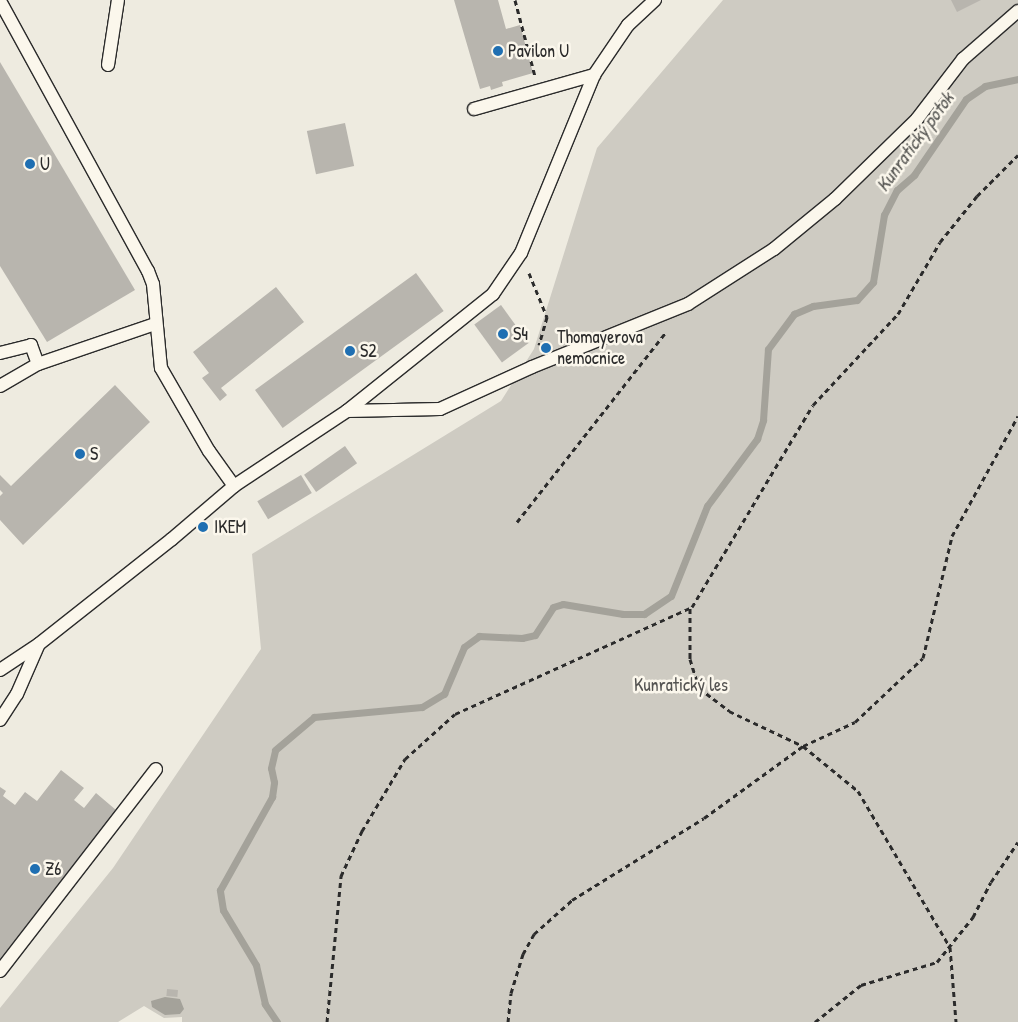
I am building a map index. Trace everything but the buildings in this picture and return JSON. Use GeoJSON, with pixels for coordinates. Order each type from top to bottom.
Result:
{"type":"FeatureCollection","features":[{"type":"Feature","properties":{"kind":"lane"},"geometry":{"type":"LineString","coordinates":[[108,65],[118,0]]}},
{"type":"Feature","properties":{"kind":"lane"},"geometry":{"type":"LineString","coordinates":[[0,670],[39,644],[172,539],[234,486],[347,411],[493,294],[521,253],[594,75],[628,24],[655,0]]}},
{"type":"Feature","properties":{"kind":"lane"},"geometry":{"type":"LineString","coordinates":[[0,1],[148,272],[153,284],[154,324],[159,357],[167,382],[234,486]]}},
{"type":"Feature","properties":{"kind":"lane"},"geometry":{"type":"LineString","coordinates":[[347,411],[440,409],[532,367],[688,304],[774,249],[863,172],[917,119],[963,59],[1018,11]]}},
{"type":"Feature","properties":{"kind":"lane"},"geometry":{"type":"LineString","coordinates":[[474,109],[594,75]]}},
{"type":"Feature","properties":{"kind":"lane"},"geometry":{"type":"LineString","coordinates":[[0,386],[38,364],[154,324]]}},
{"type":"Feature","properties":{"kind":"lane"},"geometry":{"type":"LineString","coordinates":[[0,353],[31,345],[38,364]]}},
{"type":"Feature","properties":{"kind":"lane"},"geometry":{"type":"LineString","coordinates":[[0,720],[17,694],[39,644]]}},
{"type":"Feature","properties":{"kind":"lane"},"geometry":{"type":"LineString","coordinates":[[0,971],[156,769]]}},
{"type":"Feature","properties":{"kind":"path"},"geometry":{"type":"LineString","coordinates":[[515,0],[539,91]]}},
{"type":"Feature","properties":{"kind":"path"},"geometry":{"type":"LineString","coordinates":[[956,1022],[950,947],[858,791],[802,746],[728,711],[699,688],[690,659],[690,608],[813,405],[898,314],[940,242],[977,196],[1018,154]]}},
{"type":"Feature","properties":{"kind":"path"},"geometry":{"type":"LineString","coordinates":[[521,253],[547,317],[532,367]]}},
{"type":"Feature","properties":{"kind":"path"},"geometry":{"type":"LineString","coordinates":[[517,522],[670,327]]}},
{"type":"Feature","properties":{"kind":"path"},"geometry":{"type":"LineString","coordinates":[[508,1022],[511,994],[523,954],[534,934],[572,900],[704,818],[802,746],[855,722],[924,658],[952,536],[1018,416]]}},
{"type":"Feature","properties":{"kind":"path"},"geometry":{"type":"LineString","coordinates":[[327,1022],[340,876],[362,832],[405,759],[456,714],[690,608]]}},
{"type":"Feature","properties":{"kind":"path"},"geometry":{"type":"LineString","coordinates":[[815,1022],[861,986],[937,962],[973,917],[991,882],[1018,842]]}},
{"type":"Feature","properties":{"kind":"green space","name":"Kunratický les"},"geometry":{"type":"Polygon","coordinates":[[[723,0],[1018,0],[1018,1022],[182,1022],[182,1017],[164,1018],[144,1006],[118,1022],[0,1022],[0,1008],[113,868],[261,649],[252,554],[501,401],[534,349],[597,148],[723,0]]]}},
{"type":"Feature","properties":{"kind":"shaded area"},"geometry":{"type":"Polygon","coordinates":[[[165,997],[180,999],[184,1009],[180,1014],[165,1015],[152,1007],[151,1001],[165,997]]]}},
{"type":"Feature","properties":{"kind":"waterway","name":"Kunratický potok"},"geometry":{"type":"LineString","coordinates":[[277,1022],[265,1004],[256,965],[223,910],[220,890],[272,797],[274,782],[271,768],[275,750],[314,717],[422,707],[444,694],[464,647],[479,636],[522,638],[535,635],[553,607],[563,604],[623,614],[644,614],[671,596],[707,506],[757,439],[763,420],[768,349],[794,314],[813,306],[857,300],[873,282],[884,215],[897,190],[914,175],[966,99],[985,86],[1018,79]]}},
{"type":"Feature","properties":{"kind":"place","name":"Pavilon U"},"geometry":{"type":"Point","coordinates":[498,51]}},
{"type":"Feature","properties":{"kind":"place","name":"U"},"geometry":{"type":"Point","coordinates":[30,164]}},
{"type":"Feature","properties":{"kind":"place","name":"S4"},"geometry":{"type":"Point","coordinates":[503,334]}},
{"type":"Feature","properties":{"kind":"place","name":"Thomayerova nemocnice"},"geometry":{"type":"Point","coordinates":[546,348]}},
{"type":"Feature","properties":{"kind":"place","name":"S2"},"geometry":{"type":"Point","coordinates":[350,351]}},
{"type":"Feature","properties":{"kind":"place","name":"S"},"geometry":{"type":"Point","coordinates":[80,454]}},
{"type":"Feature","properties":{"kind":"place","name":"IKEM"},"geometry":{"type":"Point","coordinates":[203,527]}},
{"type":"Feature","properties":{"kind":"place","name":"Z6"},"geometry":{"type":"Point","coordinates":[35,869]}}]}
